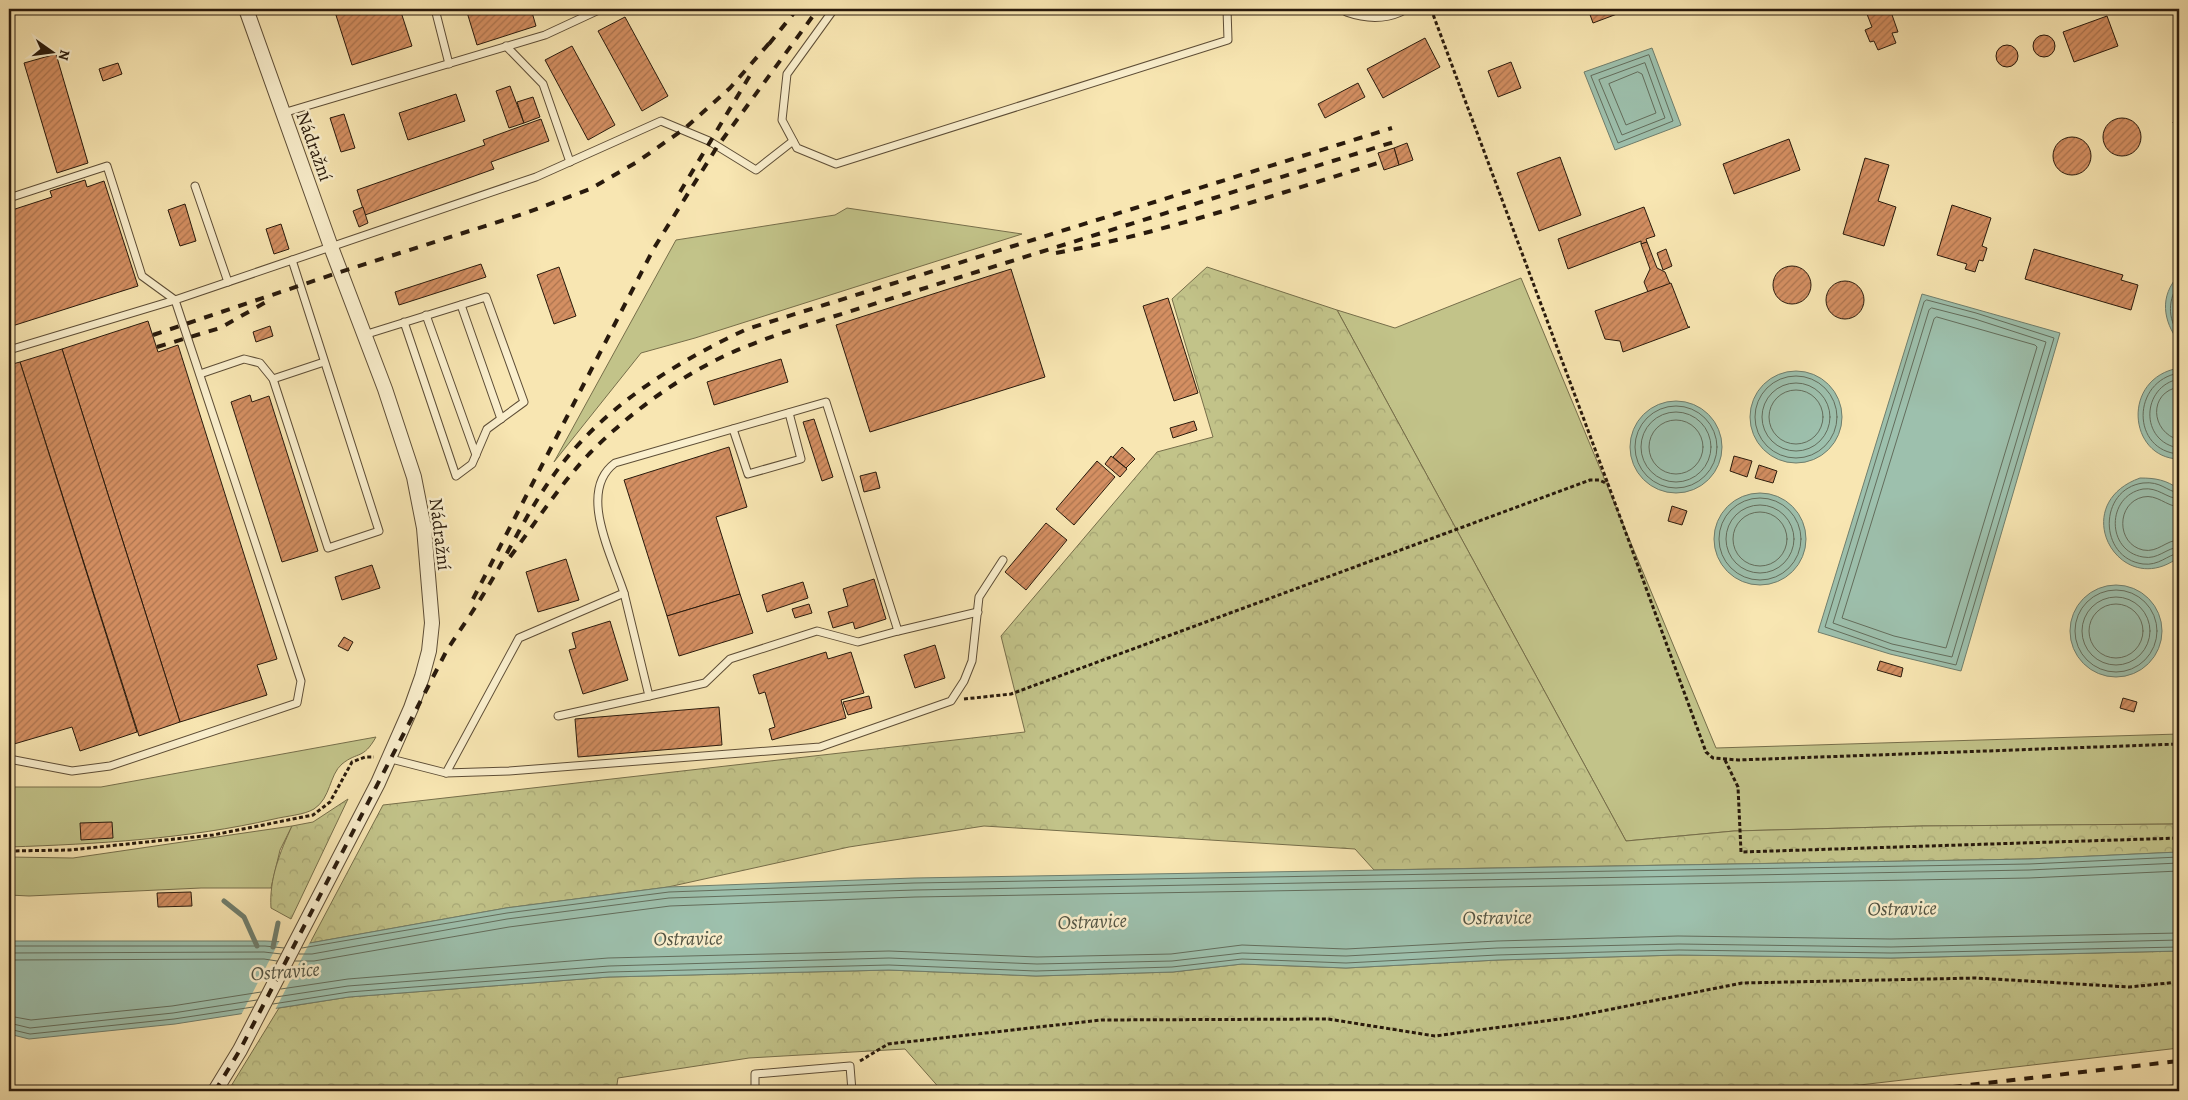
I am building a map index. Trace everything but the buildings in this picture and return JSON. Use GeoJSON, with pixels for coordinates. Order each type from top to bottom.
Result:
{"type":"FeatureCollection","features":[{"type":"Feature","properties":{"kind":"street","name":"Nádražní"},"geometry":{"type":"LineString","coordinates":[[215,1091],[240,1050],[378,783],[387,758],[411,708],[422,677],[429,651],[432,623],[424,528],[414,477],[246,9]]}},
{"type":"Feature","properties":{"kind":"street"},"geometry":{"type":"LineString","coordinates":[[1348,9],[1359,13],[1373,14],[1399,9]]}},
{"type":"Feature","properties":{"kind":"lane"},"geometry":{"type":"LineString","coordinates":[[435,9],[449,64]]}},
{"type":"Feature","properties":{"kind":"lane"},"geometry":{"type":"LineString","coordinates":[[283,114],[545,35],[601,9]]}},
{"type":"Feature","properties":{"kind":"lane"},"geometry":{"type":"LineString","coordinates":[[834,9],[787,74],[782,120],[797,148],[836,164],[1228,40],[1227,9]]}},
{"type":"Feature","properties":{"kind":"lane"},"geometry":{"type":"LineString","coordinates":[[506,46],[543,84],[570,162]]}},
{"type":"Feature","properties":{"kind":"lane"},"geometry":{"type":"LineString","coordinates":[[9,350],[175,300],[536,178],[660,121],[709,141],[756,170],[793,141]]}},
{"type":"Feature","properties":{"kind":"lane"},"geometry":{"type":"LineString","coordinates":[[9,198],[107,166],[142,276],[175,300],[302,681],[298,703],[110,766],[72,771],[9,759]]}},
{"type":"Feature","properties":{"kind":"lane"},"geometry":{"type":"LineString","coordinates":[[196,186],[228,282]]}},
{"type":"Feature","properties":{"kind":"lane"},"geometry":{"type":"LineString","coordinates":[[200,374],[244,359],[260,364],[273,379],[328,548],[380,531],[292,260]]}},
{"type":"Feature","properties":{"kind":"lane"},"geometry":{"type":"LineString","coordinates":[[364,335],[404,322],[486,297],[524,402],[487,429],[472,464],[456,476],[404,322]]}},
{"type":"Feature","properties":{"kind":"lane"},"geometry":{"type":"LineString","coordinates":[[461,305],[501,420]]}},
{"type":"Feature","properties":{"kind":"lane"},"geometry":{"type":"LineString","coordinates":[[426,316],[476,456]]}},
{"type":"Feature","properties":{"kind":"lane"},"geometry":{"type":"LineString","coordinates":[[273,379],[324,362]]}},
{"type":"Feature","properties":{"kind":"lane"},"geometry":{"type":"LineString","coordinates":[[650,696],[624,593],[598,513],[597,490],[604,471],[615,463],[826,402],[898,631]]}},
{"type":"Feature","properties":{"kind":"lane"},"geometry":{"type":"LineString","coordinates":[[733,429],[748,474],[801,459],[789,413]]}},
{"type":"Feature","properties":{"kind":"lane"},"geometry":{"type":"LineString","coordinates":[[387,758],[446,773],[509,771],[820,747],[951,701],[964,681],[972,662],[979,597],[1003,560]]}},
{"type":"Feature","properties":{"kind":"lane"},"geometry":{"type":"LineString","coordinates":[[446,773],[519,638],[624,593]]}},
{"type":"Feature","properties":{"kind":"lane"},"geometry":{"type":"LineString","coordinates":[[558,716],[705,683],[730,659],[817,631],[858,642],[978,612]]}},
{"type":"Feature","properties":{"kind":"lane"},"geometry":{"type":"LineString","coordinates":[[754,1091],[755,1074],[850,1066],[852,1091]]}},
{"type":"Feature","properties":{"kind":"path"},"geometry":{"type":"LineString","coordinates":[[1431,9],[1706,752],[1713,758],[1725,759],[2179,744]]}},
{"type":"Feature","properties":{"kind":"path"},"geometry":{"type":"LineString","coordinates":[[951,701],[1011,694],[1590,480],[1599,480],[1608,484]]}},
{"type":"Feature","properties":{"kind":"path"},"geometry":{"type":"LineString","coordinates":[[9,851],[70,850],[214,835],[313,815],[330,802],[352,762],[365,757],[387,758]]}},
{"type":"Feature","properties":{"kind":"path"},"geometry":{"type":"LineString","coordinates":[[1725,759],[1738,787],[1741,852],[2179,838]]}},
{"type":"Feature","properties":{"kind":"path"},"geometry":{"type":"LineString","coordinates":[[850,1066],[888,1044],[1100,1020],[1328,1019],[1435,1036],[1567,1018],[1742,983],[1976,978],[2129,987],[2179,982]]}},
{"type":"Feature","properties":{"kind":"green space"},"geometry":{"type":"Polygon","coordinates":[[[847,208],[1022,234],[695,338],[641,353],[554,462],[676,240],[835,215],[847,208]]]}},
{"type":"Feature","properties":{"kind":"green space"},"geometry":{"type":"Polygon","coordinates":[[[1207,267],[1337,310],[1626,841],[1734,831],[1922,826],[2179,824],[2179,852],[2029,859],[1374,870],[1355,849],[984,826],[849,847],[668,887],[506,908],[310,943],[383,805],[1025,732],[1001,636],[1157,452],[1213,437],[1172,299],[1207,267]]]}},
{"type":"Feature","properties":{"kind":"green space"},"geometry":{"type":"Polygon","coordinates":[[[1521,278],[1716,748],[2179,734],[2179,824],[1922,826],[1734,831],[1626,841],[1337,310],[1395,328],[1521,278]]]}},
{"type":"Feature","properties":{"kind":"green space"},"geometry":{"type":"Polygon","coordinates":[[[376,737],[364,752],[342,764],[335,774],[324,799],[314,809],[305,813],[241,826],[175,836],[109,842],[9,847],[9,787],[101,787],[376,737]]]}},
{"type":"Feature","properties":{"kind":"green space"},"geometry":{"type":"Polygon","coordinates":[[[348,799],[291,919],[271,908],[274,876],[292,826],[313,822],[348,799]]]}},
{"type":"Feature","properties":{"kind":"green space"},"geometry":{"type":"Polygon","coordinates":[[[292,826],[280,850],[271,888],[201,888],[29,896],[9,895],[9,857],[73,858],[292,826]]]}},
{"type":"Feature","properties":{"kind":"green space"},"geometry":{"type":"Polygon","coordinates":[[[2179,951],[2179,1048],[1808,1091],[942,1091],[905,1049],[749,1058],[618,1078],[616,1091],[228,1091],[279,1008],[349,997],[609,977],[889,970],[1036,976],[1173,972],[1242,964],[1346,968],[1498,960],[1679,955],[1891,958],[2179,951]]]}},
{"type":"Feature","properties":{"kind":"water"},"geometry":{"type":"Polygon","coordinates":[[[1652,48],[1681,125],[1615,150],[1584,72],[1652,48]]]}},
{"type":"Feature","properties":{"kind":"water"},"geometry":{"type":"Polygon","coordinates":[[[2179,275],[2179,342],[2169,326],[2166,300],[2168,291],[2179,275]]]}},
{"type":"Feature","properties":{"kind":"water"},"geometry":{"type":"Polygon","coordinates":[[[1922,294],[2060,333],[1961,671],[1890,654],[1818,632],[1922,294]]]}},
{"type":"Feature","properties":{"kind":"water"},"geometry":{"type":"Polygon","coordinates":[[[2179,368],[2179,459],[2162,455],[2149,446],[2141,432],[2138,417],[2140,401],[2147,386],[2160,375],[2179,368]]]}},
{"type":"Feature","properties":{"kind":"water"},"geometry":{"type":"Polygon","coordinates":[[[1796,371],[1813,375],[1828,385],[1838,400],[1842,417],[1838,434],[1828,449],[1813,459],[1796,463],[1779,459],[1764,449],[1754,434],[1750,417],[1754,400],[1764,385],[1779,375],[1796,371]]]}},
{"type":"Feature","properties":{"kind":"water"},"geometry":{"type":"Polygon","coordinates":[[[1676,401],[1685,402],[1702,409],[1714,421],[1721,438],[1721,456],[1714,473],[1702,485],[1685,492],[1676,493],[1667,492],[1650,485],[1638,473],[1631,456],[1630,447],[1631,438],[1638,421],[1650,409],[1667,402],[1676,401]]]}},
{"type":"Feature","properties":{"kind":"water"},"geometry":{"type":"Polygon","coordinates":[[[2140,478],[2161,480],[2179,489],[2179,557],[2157,568],[2137,567],[2121,559],[2109,544],[2104,527],[2106,508],[2118,491],[2140,478]]]}},
{"type":"Feature","properties":{"kind":"water"},"geometry":{"type":"Polygon","coordinates":[[[1760,493],[1777,497],[1792,507],[1802,522],[1806,539],[1802,556],[1792,571],[1777,581],[1760,585],[1743,581],[1728,571],[1718,556],[1714,539],[1718,522],[1728,507],[1743,497],[1760,493]]]}},
{"type":"Feature","properties":{"kind":"water"},"geometry":{"type":"Polygon","coordinates":[[[2116,585],[2133,589],[2148,599],[2158,614],[2162,631],[2158,648],[2148,663],[2133,673],[2116,677],[2099,673],[2084,663],[2074,648],[2070,631],[2074,614],[2084,599],[2099,589],[2116,585]]]}},
{"type":"Feature","properties":{"kind":"water","name":"Ostravice"},"geometry":{"type":"Polygon","coordinates":[[[2179,852],[2179,951],[1891,958],[1679,955],[1498,960],[1346,968],[1242,964],[1173,972],[1036,976],[889,970],[609,977],[349,997],[175,1024],[29,1039],[9,1034],[9,941],[265,941],[310,943],[506,908],[668,887],[914,878],[2029,859],[2179,852]]]}},
{"type":"Feature","properties":{"kind":"pier"},"geometry":{"type":"Polygon","coordinates":[[[280,940],[311,940],[274,1012],[240,1017],[280,940]]]}},
{"type":"Feature","properties":{"kind":"waterway"},"geometry":{"type":"LineString","coordinates":[[224,901],[244,917],[257,946]]}},
{"type":"Feature","properties":{"kind":"waterway"},"geometry":{"type":"LineString","coordinates":[[273,947],[278,923]]}},
{"type":"Feature","properties":{"kind":"railway"},"geometry":{"type":"LineString","coordinates":[[769,44],[797,9]]}},
{"type":"Feature","properties":{"kind":"railway"},"geometry":{"type":"LineString","coordinates":[[473,599],[654,248],[717,147],[818,9]]}},
{"type":"Feature","properties":{"kind":"railway"},"geometry":{"type":"LineString","coordinates":[[153,335],[340,272],[523,214],[590,189],[637,162],[684,129],[730,88],[772,40]]}},
{"type":"Feature","properties":{"kind":"railway"},"geometry":{"type":"LineString","coordinates":[[680,192],[752,72]]}},
{"type":"Feature","properties":{"kind":"railway"},"geometry":{"type":"LineString","coordinates":[[215,1091],[240,1050],[447,650],[486,590],[526,518],[553,476],[593,429],[616,409],[666,373],[747,329],[1392,128]]}},
{"type":"Feature","properties":{"kind":"railway"},"geometry":{"type":"LineString","coordinates":[[510,557],[548,504],[589,454],[605,438],[642,407],[682,379],[724,356],[759,341],[803,326],[1397,141]]}},
{"type":"Feature","properties":{"kind":"railway"},"geometry":{"type":"LineString","coordinates":[[1056,253],[1139,235],[1179,224],[1381,162]]}},
{"type":"Feature","properties":{"kind":"railway"},"geometry":{"type":"LineString","coordinates":[[157,347],[220,328],[266,302]]}},
{"type":"Feature","properties":{"kind":"railway"},"geometry":{"type":"LineString","coordinates":[[1917,1091],[2179,1061]]}},
{"type":"Feature","properties":{"kind":"railway"},"geometry":{"type":"LineString","coordinates":[[2133,1091],[2179,1086]]}}]}
